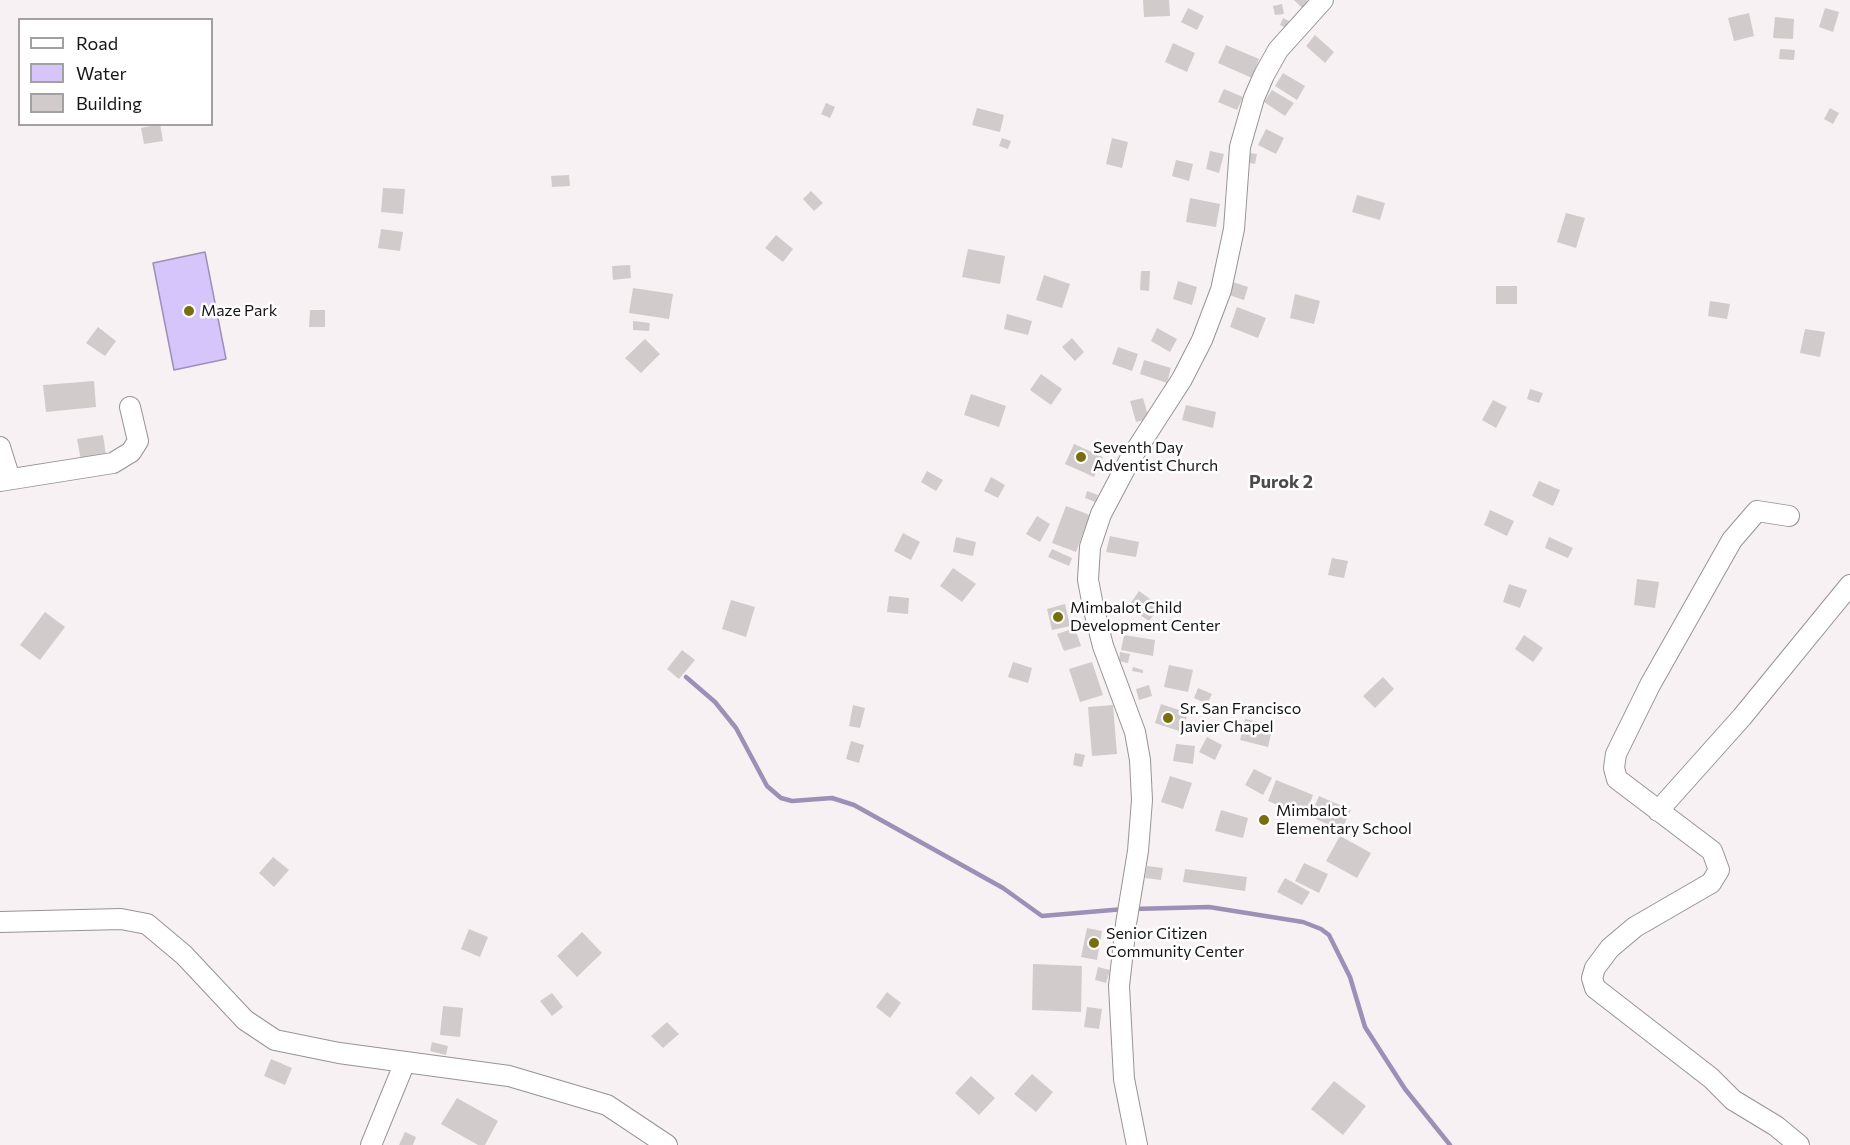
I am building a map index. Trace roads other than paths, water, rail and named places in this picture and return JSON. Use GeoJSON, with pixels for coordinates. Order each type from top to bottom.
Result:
{"type":"FeatureCollection","features":[{"type":"Feature","properties":{"kind":"street"},"geometry":{"type":"LineString","coordinates":[[1137,1145],[1124,1079],[1119,986],[1138,851],[1142,800],[1140,760],[1135,732],[1103,646],[1093,606],[1088,580],[1090,547],[1101,514],[1129,461],[1182,379],[1202,340],[1221,290],[1234,229],[1240,147],[1254,98],[1278,50],[1323,0]]}},
{"type":"Feature","properties":{"kind":"street"},"geometry":{"type":"LineString","coordinates":[[0,447],[5,480],[113,463],[131,452],[138,441],[130,406]]}},
{"type":"Feature","properties":{"kind":"street"},"geometry":{"type":"LineString","coordinates":[[1789,516],[1757,511],[1732,540],[1650,685],[1616,754],[1614,768],[1617,779],[1712,851],[1719,870],[1711,883],[1635,927],[1610,948],[1593,972],[1592,983],[1612,1002],[1711,1078],[1733,1100],[1776,1126],[1799,1145]]}},
{"type":"Feature","properties":{"kind":"street"},"geometry":{"type":"LineString","coordinates":[[1658,811],[1742,717],[1850,585]]}},
{"type":"Feature","properties":{"kind":"street"},"geometry":{"type":"LineString","coordinates":[[0,922],[121,919],[147,924],[184,956],[245,1020],[267,1036],[302,1047],[509,1076],[607,1105],[667,1145]]}},
{"type":"Feature","properties":{"kind":"street"},"geometry":{"type":"LineString","coordinates":[[371,1145],[405,1062]]}},
{"type":"Feature","properties":{"kind":"water","name":"Maze Park"},"geometry":{"type":"Polygon","coordinates":[[[205,252],[226,359],[174,370],[153,263],[205,252]]]}},
{"type":"Feature","properties":{"kind":"waterway"},"geometry":{"type":"LineString","coordinates":[[686,677],[715,702],[736,728],[767,786],[781,798],[792,801],[832,798],[854,805],[1003,888],[1042,916],[1124,909]]}},
{"type":"Feature","properties":{"kind":"waterway"},"geometry":{"type":"LineString","coordinates":[[1133,909],[1209,907],[1303,922],[1321,929],[1329,935],[1350,977],[1365,1027],[1405,1089],[1450,1145]]}},
{"type":"Feature","properties":{"kind":"place","name":"Maze Park"},"geometry":{"type":"Point","coordinates":[189,311]}},
{"type":"Feature","properties":{"kind":"place","name":"Seventh Day Adventist Church"},"geometry":{"type":"Point","coordinates":[1081,457]}},
{"type":"Feature","properties":{"kind":"place","name":"Mimbalot Child Development Center"},"geometry":{"type":"Point","coordinates":[1058,617]}},
{"type":"Feature","properties":{"kind":"place","name":"Sr. San Francisco Javier Chapel"},"geometry":{"type":"Point","coordinates":[1168,718]}},
{"type":"Feature","properties":{"kind":"place","name":"Mimbalot Elementary School"},"geometry":{"type":"Point","coordinates":[1264,820]}},
{"type":"Feature","properties":{"kind":"place","name":"Senior Citizen Community Center"},"geometry":{"type":"Point","coordinates":[1094,943]}},
{"type":"Feature","properties":{"kind":"district","name":"Purok 2"},"geometry":{"type":"Point","coordinates":[1281,482]}}]}
